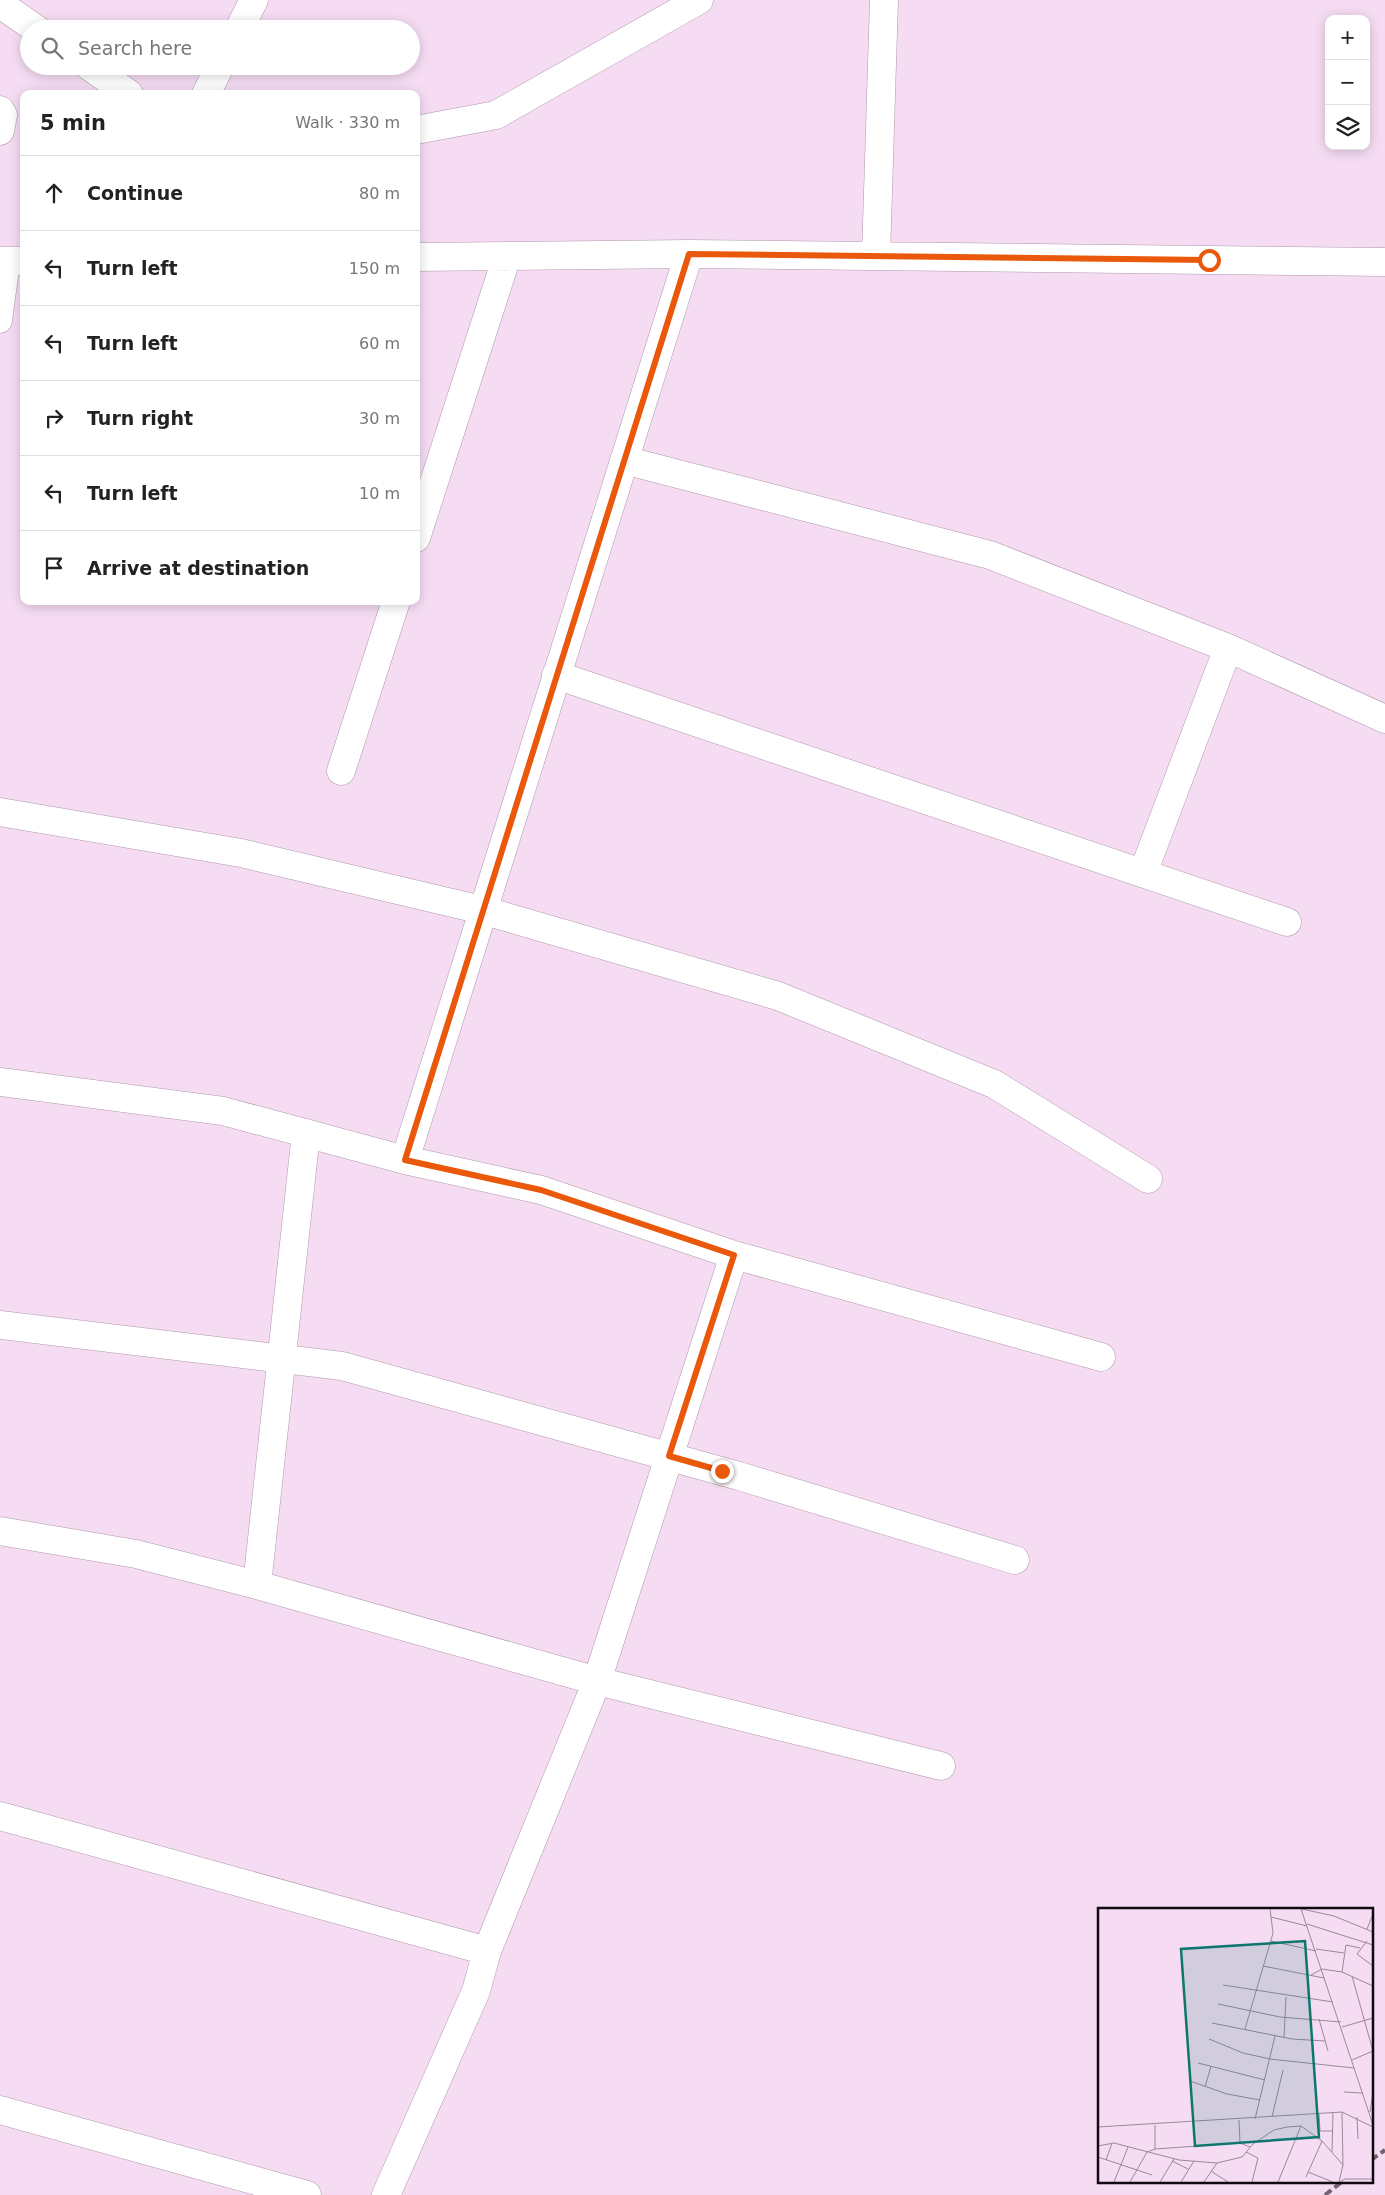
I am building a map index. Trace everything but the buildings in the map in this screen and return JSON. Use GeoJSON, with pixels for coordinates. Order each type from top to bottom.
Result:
{"type":"FeatureCollection","features":[{"type":"Feature","properties":{"kind":"street"},"geometry":{"type":"LineString","coordinates":[[244,20],[254,0]]}},
{"type":"Feature","properties":{"kind":"street"},"geometry":{"type":"LineString","coordinates":[[420,129],[496,115],[699,0]]}},
{"type":"Feature","properties":{"kind":"street"},"geometry":{"type":"LineString","coordinates":[[876,256],[884,0]]}},
{"type":"Feature","properties":{"kind":"street"},"geometry":{"type":"LineString","coordinates":[[0,4],[23,20]]}},
{"type":"Feature","properties":{"kind":"street"},"geometry":{"type":"LineString","coordinates":[[102,75],[123,90]]}},
{"type":"Feature","properties":{"kind":"street"},"geometry":{"type":"LineString","coordinates":[[208,90],[216,75]]}},
{"type":"Feature","properties":{"kind":"street"},"geometry":{"type":"LineString","coordinates":[[0,110],[3,115],[0,132]]}},
{"type":"Feature","properties":{"kind":"street"},"geometry":{"type":"LineString","coordinates":[[405,1160],[689,254]]}},
{"type":"Feature","properties":{"kind":"street"},"geometry":{"type":"LineString","coordinates":[[420,257],[689,254],[1385,262]]}},
{"type":"Feature","properties":{"kind":"street"},"geometry":{"type":"LineString","coordinates":[[420,526],[507,256]]}},
{"type":"Feature","properties":{"kind":"street"},"geometry":{"type":"LineString","coordinates":[[624,460],[990,555],[1228,648],[1385,719]]}},
{"type":"Feature","properties":{"kind":"street"},"geometry":{"type":"LineString","coordinates":[[342,771],[395,605]]}},
{"type":"Feature","properties":{"kind":"street"},"geometry":{"type":"LineString","coordinates":[[1142,873],[1228,648]]}},
{"type":"Feature","properties":{"kind":"street"},"geometry":{"type":"LineString","coordinates":[[556,675],[1287,922]]}},
{"type":"Feature","properties":{"kind":"street"},"geometry":{"type":"LineString","coordinates":[[0,812],[241,853],[482,910],[778,996],[994,1084],[1148,1179]]}},
{"type":"Feature","properties":{"kind":"street"},"geometry":{"type":"LineString","coordinates":[[0,1082],[223,1111],[405,1160],[541,1190],[734,1255],[1101,1357]]}},
{"type":"Feature","properties":{"kind":"street"},"geometry":{"type":"LineString","coordinates":[[257,1585],[306,1133]]}},
{"type":"Feature","properties":{"kind":"street"},"geometry":{"type":"LineString","coordinates":[[386,2195],[476,1991],[488,1951],[597,1681],[734,1255]]}},
{"type":"Feature","properties":{"kind":"street"},"geometry":{"type":"LineString","coordinates":[[0,1325],[342,1366],[669,1456],[1015,1560]]}},
{"type":"Feature","properties":{"kind":"street"},"geometry":{"type":"LineString","coordinates":[[0,1531],[136,1554],[257,1585],[597,1681],[941,1766]]}},
{"type":"Feature","properties":{"kind":"street"},"geometry":{"type":"LineString","coordinates":[[0,1816],[488,1951]]}},
{"type":"Feature","properties":{"kind":"street"},"geometry":{"type":"LineString","coordinates":[[0,2110],[308,2195]]}},
{"type":"Feature","properties":{"kind":"lane"},"geometry":{"type":"LineString","coordinates":[[0,321],[10,261]]}},
{"type":"Feature","properties":{"kind":"railway"},"geometry":{"type":"LineString","coordinates":[[1372,2159],[1385,2150]]}},
{"type":"Feature","properties":{"kind":"railway"},"geometry":{"type":"LineString","coordinates":[[1325,2195],[1342,2182]]}},
{"type":"Feature","properties":{"kind":"route"},"geometry":{"type":"LineString","coordinates":[[722,1471],[669,1456],[734,1255],[541,1190],[405,1160],[689,254],[1209,260]]}}]}
